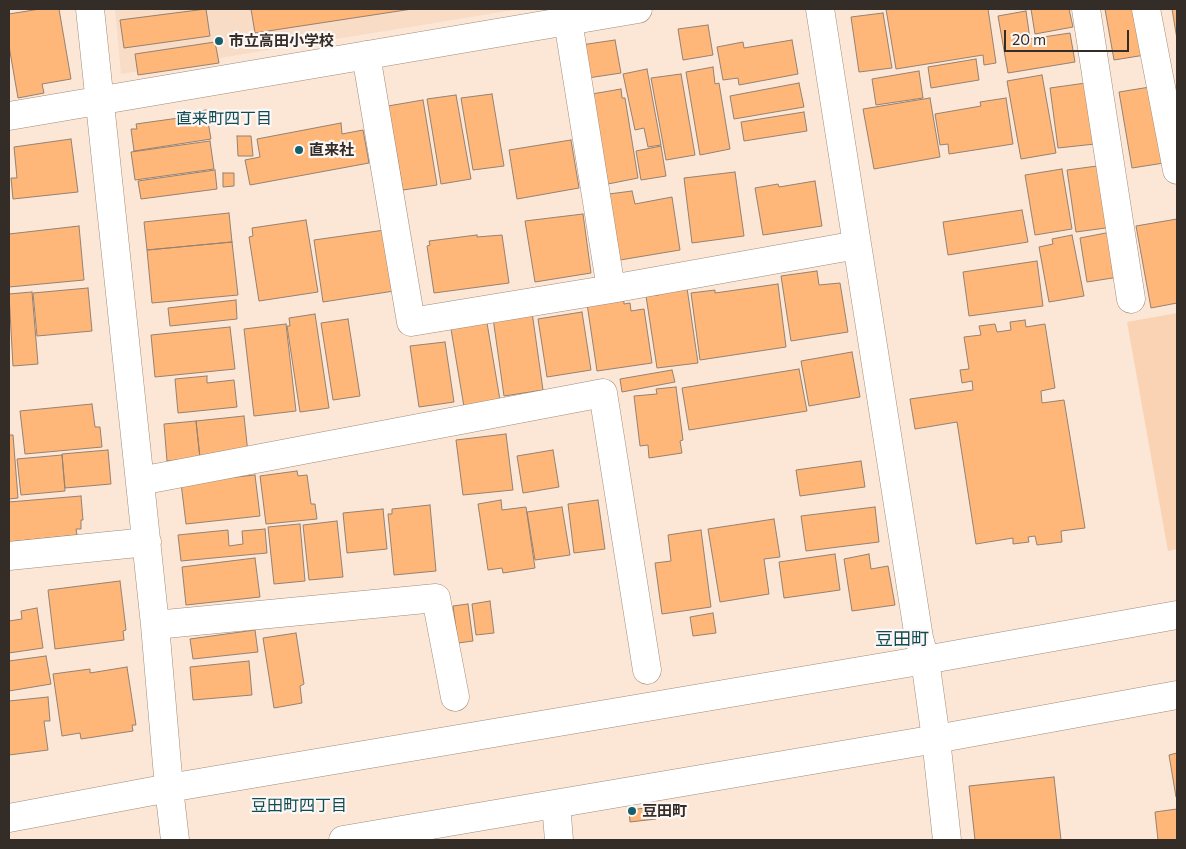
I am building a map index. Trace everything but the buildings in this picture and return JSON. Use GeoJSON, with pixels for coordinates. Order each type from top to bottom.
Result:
{"type":"FeatureCollection","features":[{"type":"Feature","properties":{"kind":"street"},"geometry":{"type":"LineString","coordinates":[[90,9],[156,625],[175,840]]}},
{"type":"Feature","properties":{"kind":"street"},"geometry":{"type":"LineString","coordinates":[[9,116],[638,9]]}},
{"type":"Feature","properties":{"kind":"street"},"geometry":{"type":"LineString","coordinates":[[820,9],[919,638],[925,660],[947,840]]}},
{"type":"Feature","properties":{"kind":"street"},"geometry":{"type":"LineString","coordinates":[[1086,9],[1131,299]]}},
{"type":"Feature","properties":{"kind":"street"},"geometry":{"type":"LineString","coordinates":[[1146,9],[1177,170]]}},
{"type":"Feature","properties":{"kind":"street"},"geometry":{"type":"LineString","coordinates":[[568,21],[611,289]]}},
{"type":"Feature","properties":{"kind":"street"},"geometry":{"type":"LineString","coordinates":[[366,55],[411,322],[611,289],[857,245]]}},
{"type":"Feature","properties":{"kind":"street"},"geometry":{"type":"LineString","coordinates":[[140,481],[603,393],[647,670]]}},
{"type":"Feature","properties":{"kind":"street"},"geometry":{"type":"LineString","coordinates":[[9,556],[146,542]]}},
{"type":"Feature","properties":{"kind":"street"},"geometry":{"type":"LineString","coordinates":[[156,625],[436,598],[455,697]]}},
{"type":"Feature","properties":{"kind":"street"},"geometry":{"type":"LineString","coordinates":[[9,818],[169,788],[550,724],[655,704],[925,660],[1177,615]]}},
{"type":"Feature","properties":{"kind":"street"},"geometry":{"type":"LineString","coordinates":[[343,840],[936,739],[1177,695]]}},
{"type":"Feature","properties":{"kind":"street"},"geometry":{"type":"LineString","coordinates":[[556,804],[559,840]]}},
{"type":"Feature","properties":{"kind":"shaded area","name":"市立高田小学校"},"geometry":{"type":"Polygon","coordinates":[[[115,9],[520,9],[121,74],[115,9]]]}},
{"type":"Feature","properties":{"kind":"shaded area"},"geometry":{"type":"Polygon","coordinates":[[[1177,313],[1177,549],[1168,551],[1127,322],[1177,313]]]}},
{"type":"Feature","properties":{"kind":"place","name":"市立高田小学校"},"geometry":{"type":"Point","coordinates":[219,41]}},
{"type":"Feature","properties":{"kind":"place","name":"直来社"},"geometry":{"type":"Point","coordinates":[299,150]}},
{"type":"Feature","properties":{"kind":"place","name":"豆田町"},"geometry":{"type":"Point","coordinates":[632,811]}},
{"type":"Feature","properties":{"kind":"district","name":"直来町四丁目"},"geometry":{"type":"Point","coordinates":[224,119]}},
{"type":"Feature","properties":{"kind":"district","name":"豆田町"},"geometry":{"type":"Point","coordinates":[902,639]}},
{"type":"Feature","properties":{"kind":"district","name":"豆田町四丁目"},"geometry":{"type":"Point","coordinates":[299,806]}}]}
